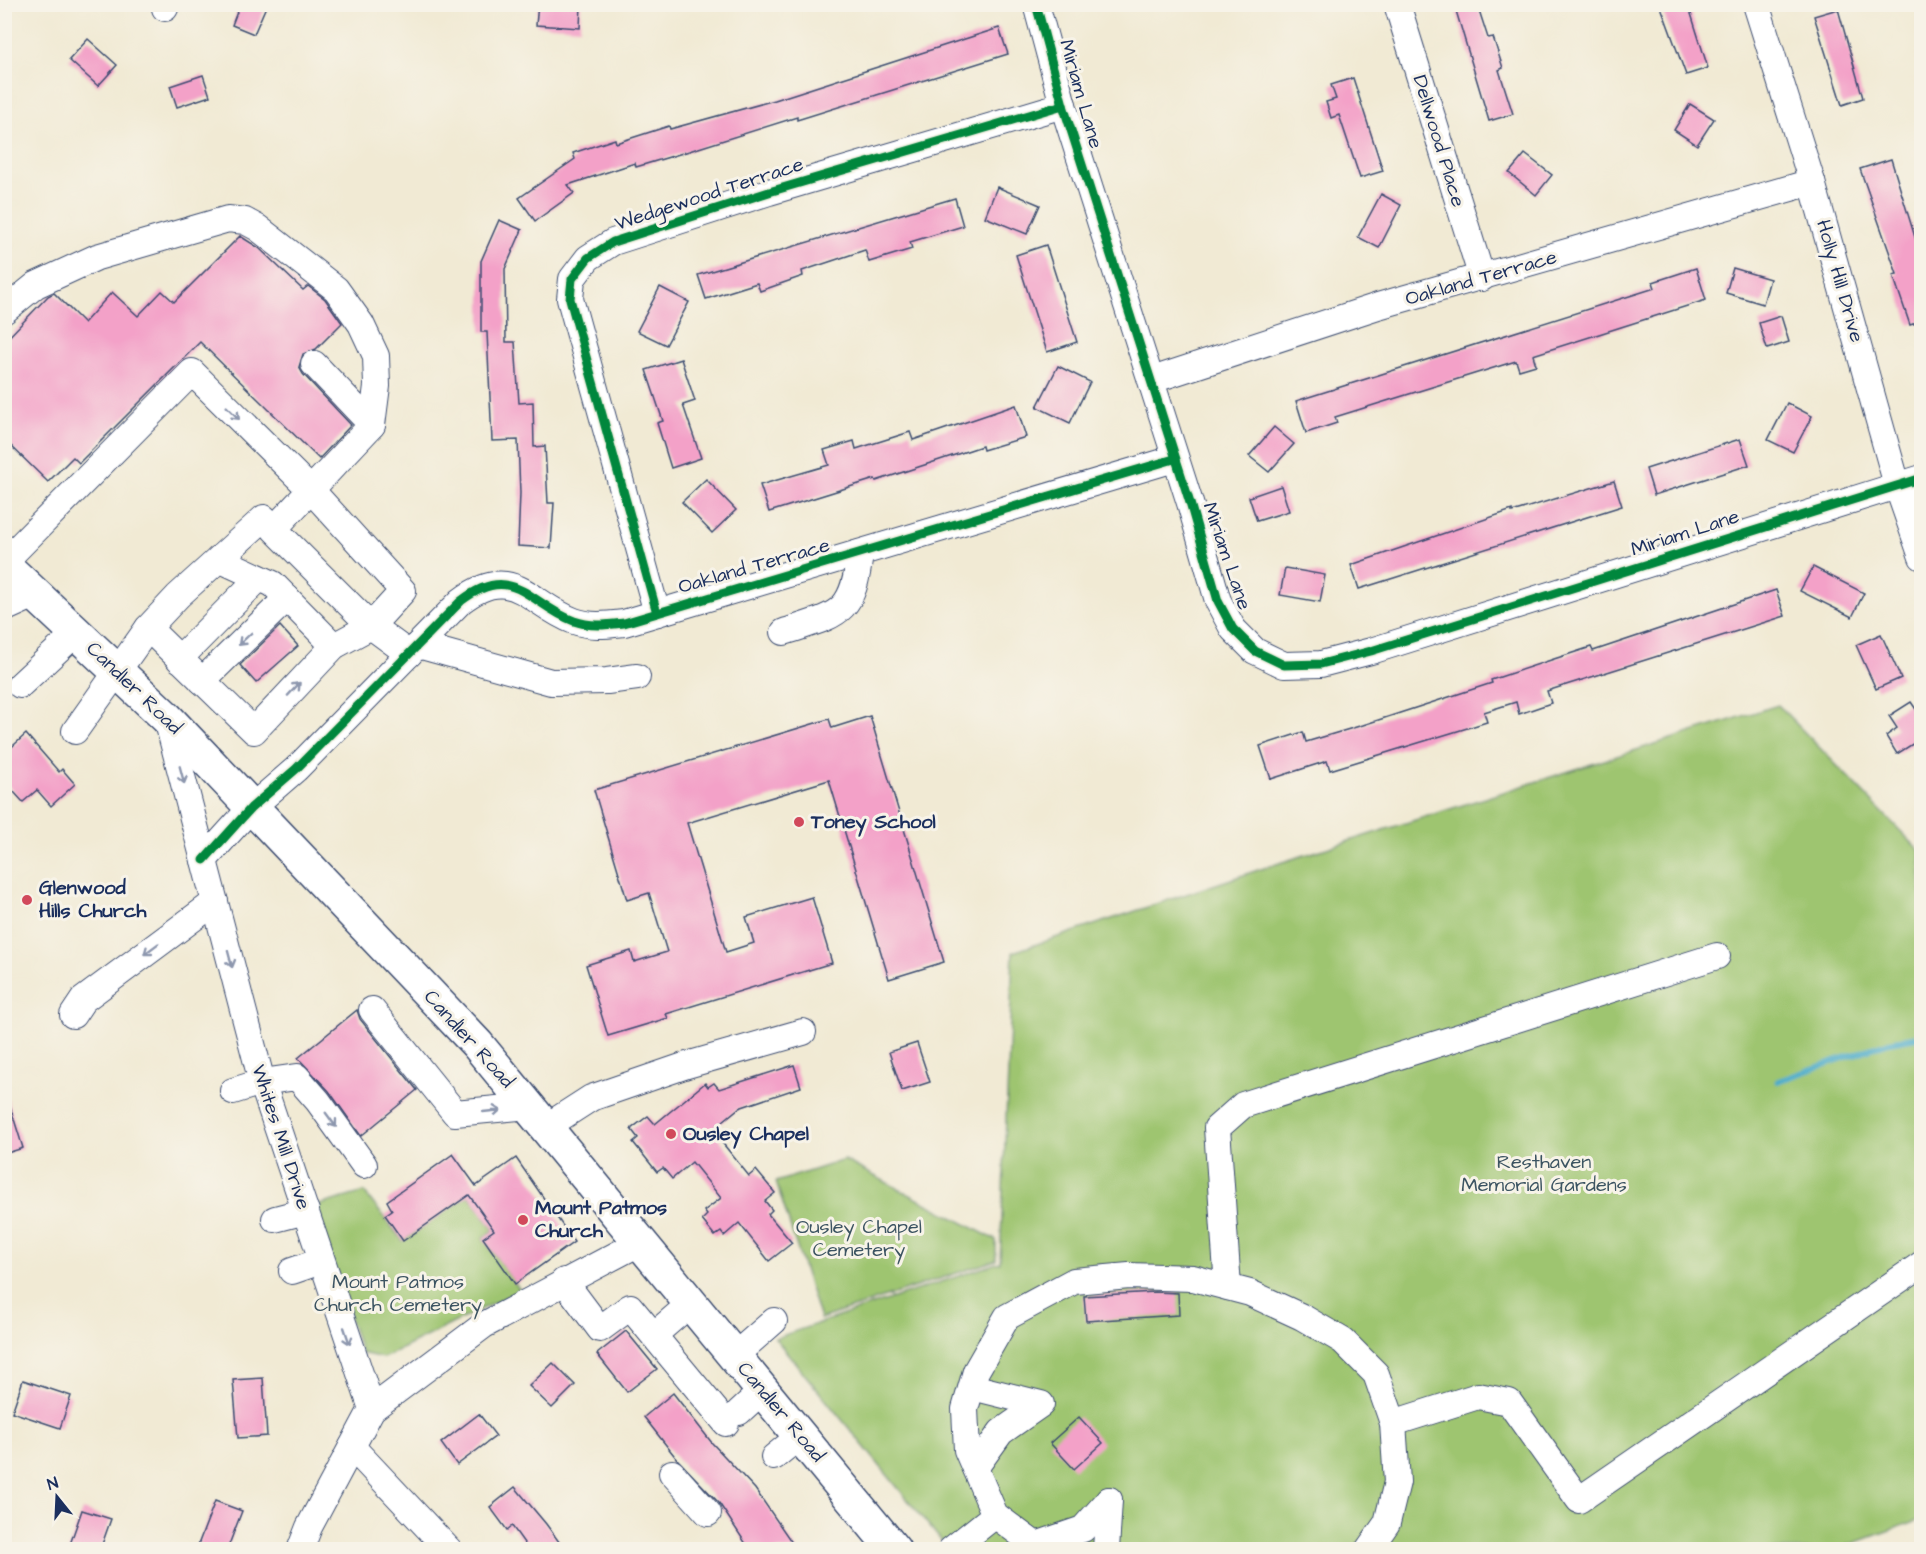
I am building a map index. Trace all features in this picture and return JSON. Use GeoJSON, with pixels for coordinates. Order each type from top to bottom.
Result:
{"type":"FeatureCollection","features":[{"type":"Feature","properties":{"kind":"main road","name":"Candler Road"},"geometry":{"type":"LineString","coordinates":[[4,564],[167,718],[477,1044],[894,1550]]}},
{"type":"Feature","properties":{"kind":"street","name":"Miriam Lane"},"geometry":{"type":"LineString","coordinates":[[1036,4],[1063,105],[1152,380],[1218,601],[1233,629],[1255,651],[1284,665],[1322,664],[1371,651],[1910,481]]}},
{"type":"Feature","properties":{"kind":"street","name":"Dellwood Place"},"geometry":{"type":"LineString","coordinates":[[1397,4],[1482,278]]}},
{"type":"Feature","properties":{"kind":"street","name":"Holly Hill Drive"},"geometry":{"type":"LineString","coordinates":[[1756,4],[1910,481],[1922,557]]}},
{"type":"Feature","properties":{"kind":"street","name":"Wedgewood Terrace"},"geometry":{"type":"LineString","coordinates":[[657,613],[570,299],[572,279],[588,258],[613,242],[1063,105]]}},
{"type":"Feature","properties":{"kind":"street","name":"Oakland Terrace"},"geometry":{"type":"LineString","coordinates":[[1152,380],[1378,306],[1812,182]]}},
{"type":"Feature","properties":{"kind":"street"},"geometry":{"type":"LineString","coordinates":[[4,311],[36,285],[97,257],[228,219],[245,221],[285,248],[336,289],[361,324],[376,356],[377,386],[372,425],[274,529],[371,626],[413,649],[551,682],[607,681],[638,677]]}},
{"type":"Feature","properties":{"kind":"street"},"geometry":{"type":"LineString","coordinates":[[314,364],[372,425]]}},
{"type":"Feature","properties":{"kind":"street"},"geometry":{"type":"LineString","coordinates":[[4,564],[192,372],[312,491],[403,591],[371,626],[333,646],[254,731],[148,628]]}},
{"type":"Feature","properties":{"kind":"street","name":"Oakland Terrace"},"geometry":{"type":"LineString","coordinates":[[251,808],[296,769],[413,649],[474,591],[495,585],[517,587],[572,620],[595,626],[624,623],[1174,459]]}},
{"type":"Feature","properties":{"kind":"street"},"geometry":{"type":"LineString","coordinates":[[75,731],[148,628],[264,518]]}},
{"type":"Feature","properties":{"kind":"street"},"geometry":{"type":"LineString","coordinates":[[784,632],[826,618],[847,605],[858,576],[860,553]]}},
{"type":"Feature","properties":{"kind":"street"},"geometry":{"type":"LineString","coordinates":[[219,559],[273,584],[333,646]]}},
{"type":"Feature","properties":{"kind":"street"},"geometry":{"type":"LineString","coordinates":[[179,659],[259,578]]}},
{"type":"Feature","properties":{"kind":"street"},"geometry":{"type":"LineString","coordinates":[[4,609],[37,594]]}},
{"type":"Feature","properties":{"kind":"street"},"geometry":{"type":"LineString","coordinates":[[202,681],[287,598]]}},
{"type":"Feature","properties":{"kind":"street"},"geometry":{"type":"LineString","coordinates":[[20,685],[77,632]]}},
{"type":"Feature","properties":{"kind":"street","name":"Whites Mill Drive"},"geometry":{"type":"LineString","coordinates":[[167,718],[262,1082],[303,1176],[306,1211],[372,1409]]}},
{"type":"Feature","properties":{"kind":"street"},"geometry":{"type":"LineString","coordinates":[[204,860],[251,808]]}},
{"type":"Feature","properties":{"kind":"street"},"geometry":{"type":"LineString","coordinates":[[78,1007],[215,902]]}},
{"type":"Feature","properties":{"kind":"street"},"geometry":{"type":"LineString","coordinates":[[1228,1287],[1217,1128],[1243,1106],[1717,956]]}},
{"type":"Feature","properties":{"kind":"street"},"geometry":{"type":"LineString","coordinates":[[372,1011],[455,1113],[537,1117],[687,1065],[803,1032]]}},
{"type":"Feature","properties":{"kind":"street"},"geometry":{"type":"LineString","coordinates":[[233,1090],[262,1082],[297,1077],[364,1165]]}},
{"type":"Feature","properties":{"kind":"street"},"geometry":{"type":"LineString","coordinates":[[275,1220],[306,1211]]}},
{"type":"Feature","properties":{"kind":"street"},"geometry":{"type":"LineString","coordinates":[[300,1550],[309,1527],[372,1409],[484,1325],[641,1242]]}},
{"type":"Feature","properties":{"kind":"street"},"geometry":{"type":"LineString","coordinates":[[292,1271],[321,1261]]}},
{"type":"Feature","properties":{"kind":"street"},"geometry":{"type":"LineString","coordinates":[[1393,1423],[1478,1396],[1509,1402],[1579,1500],[1922,1264]]}},
{"type":"Feature","properties":{"kind":"street"},"geometry":{"type":"LineString","coordinates":[[1106,1550],[1109,1500],[1083,1530],[1039,1547],[995,1515],[967,1450],[965,1408],[976,1371],[1007,1317],[1074,1281],[1129,1276],[1194,1278],[1250,1293],[1302,1317],[1343,1341],[1376,1374],[1393,1423],[1397,1482],[1387,1523],[1368,1550]]}},
{"type":"Feature","properties":{"kind":"street"},"geometry":{"type":"LineString","coordinates":[[564,1281],[600,1329],[630,1307],[733,1418],[763,1390]]}},
{"type":"Feature","properties":{"kind":"street"},"geometry":{"type":"LineString","coordinates":[[654,1335],[691,1303]]}},
{"type":"Feature","properties":{"kind":"street"},"geometry":{"type":"LineString","coordinates":[[734,1356],[774,1321]]}},
{"type":"Feature","properties":{"kind":"street"},"geometry":{"type":"LineString","coordinates":[[972,1387],[1041,1404],[1001,1432],[975,1468]]}},
{"type":"Feature","properties":{"kind":"street"},"geometry":{"type":"LineString","coordinates":[[774,1457],[801,1435]]}},
{"type":"Feature","properties":{"kind":"street"},"geometry":{"type":"LineString","coordinates":[[352,1447],[449,1550]]}},
{"type":"Feature","properties":{"kind":"street"},"geometry":{"type":"LineString","coordinates":[[672,1473],[708,1514]]}},
{"type":"Feature","properties":{"kind":"street"},"geometry":{"type":"LineString","coordinates":[[951,1550],[995,1515]]}},
{"type":"Feature","properties":{"kind":"green space","name":"Resthaven Memorial Gardens"},"geometry":{"type":"Polygon","coordinates":[[[1778,705],[1921,852],[1921,1519],[1835,1550],[948,1549],[775,1338],[1000,1262],[1013,952],[1270,866],[1778,705]]]}},
{"type":"Feature","properties":{"kind":"green space","name":"Ousley Chapel Cemetery"},"geometry":{"type":"Polygon","coordinates":[[[844,1160],[996,1240],[996,1260],[820,1319],[776,1182],[844,1160]]]}},
{"type":"Feature","properties":{"kind":"green space","name":"Mount Patmos Church Cemetery"},"geometry":{"type":"Polygon","coordinates":[[[364,1192],[403,1241],[469,1195],[494,1230],[483,1238],[520,1290],[383,1358],[361,1353],[312,1207],[364,1192]]]}},
{"type":"Feature","properties":{"kind":"building"},"geometry":{"type":"Polygon","coordinates":[[[240,4],[267,4],[254,34],[232,25],[240,4]]]}},
{"type":"Feature","properties":{"kind":"building"},"geometry":{"type":"Polygon","coordinates":[[[538,4],[581,4],[580,28],[536,25],[538,4]]]}},
{"type":"Feature","properties":{"kind":"building"},"geometry":{"type":"Polygon","coordinates":[[[1454,4],[1477,4],[1488,38],[1493,37],[1503,68],[1499,70],[1513,114],[1489,121],[1454,4]]]}},
{"type":"Feature","properties":{"kind":"building"},"geometry":{"type":"Polygon","coordinates":[[[1660,4],[1688,4],[1708,68],[1686,75],[1660,4]]]}},
{"type":"Feature","properties":{"kind":"building"},"geometry":{"type":"Polygon","coordinates":[[[1838,9],[1863,98],[1842,105],[1814,16],[1838,9]]]}},
{"type":"Feature","properties":{"kind":"building"},"geometry":{"type":"Polygon","coordinates":[[[999,28],[1008,54],[797,120],[797,117],[636,167],[635,163],[568,185],[574,193],[535,221],[519,198],[575,159],[573,153],[615,139],[616,143],[669,126],[670,129],[775,100],[999,28]]]}},
{"type":"Feature","properties":{"kind":"building"},"geometry":{"type":"Polygon","coordinates":[[[88,39],[117,65],[98,86],[69,60],[88,39]]]}},
{"type":"Feature","properties":{"kind":"building"},"geometry":{"type":"Polygon","coordinates":[[[203,75],[210,96],[177,107],[170,86],[203,75]]]}},
{"type":"Feature","properties":{"kind":"building"},"geometry":{"type":"Polygon","coordinates":[[[1353,78],[1383,171],[1360,178],[1339,115],[1331,118],[1326,102],[1336,99],[1331,85],[1353,78]]]}},
{"type":"Feature","properties":{"kind":"building"},"geometry":{"type":"Polygon","coordinates":[[[1690,104],[1714,119],[1697,145],[1674,130],[1690,104]]]}},
{"type":"Feature","properties":{"kind":"building"},"geometry":{"type":"Polygon","coordinates":[[[1525,154],[1552,175],[1536,195],[1509,173],[1525,154]]]}},
{"type":"Feature","properties":{"kind":"building"},"geometry":{"type":"Polygon","coordinates":[[[1891,159],[1922,260],[1922,321],[1910,325],[1893,275],[1897,274],[1860,169],[1891,159]]]}},
{"type":"Feature","properties":{"kind":"building"},"geometry":{"type":"Polygon","coordinates":[[[997,187],[1040,205],[1027,234],[985,217],[997,187]]]}},
{"type":"Feature","properties":{"kind":"building"},"geometry":{"type":"Polygon","coordinates":[[[1381,194],[1401,205],[1379,248],[1358,237],[1381,194]]]}},
{"type":"Feature","properties":{"kind":"building"},"geometry":{"type":"Polygon","coordinates":[[[955,198],[963,226],[910,242],[912,249],[869,262],[865,250],[802,271],[803,276],[760,291],[757,283],[706,299],[698,275],[955,198]]]}},
{"type":"Feature","properties":{"kind":"building"},"geometry":{"type":"Polygon","coordinates":[[[499,220],[522,230],[505,269],[506,342],[515,342],[519,403],[533,402],[534,447],[545,446],[548,503],[554,503],[551,548],[518,546],[520,493],[518,440],[492,441],[487,332],[481,332],[481,261],[499,220]]]}},
{"type":"Feature","properties":{"kind":"building"},"geometry":{"type":"Polygon","coordinates":[[[240,236],[259,248],[303,290],[308,286],[325,299],[342,323],[316,349],[303,354],[299,367],[351,425],[319,459],[200,342],[79,463],[73,457],[48,482],[4,439],[4,342],[48,296],[54,293],[84,323],[112,292],[138,316],[162,291],[174,302],[240,236]]]}},
{"type":"Feature","properties":{"kind":"building"},"geometry":{"type":"Polygon","coordinates":[[[1046,245],[1077,342],[1047,352],[1016,255],[1046,245]]]}},
{"type":"Feature","properties":{"kind":"building"},"geometry":{"type":"Polygon","coordinates":[[[1696,268],[1706,300],[1533,355],[1536,365],[1519,370],[1516,361],[1335,417],[1337,423],[1306,433],[1296,401],[1655,288],[1653,282],[1696,268]]]}},
{"type":"Feature","properties":{"kind":"building"},"geometry":{"type":"Polygon","coordinates":[[[1733,268],[1770,279],[1763,304],[1726,293],[1733,268]]]}},
{"type":"Feature","properties":{"kind":"building"},"geometry":{"type":"Polygon","coordinates":[[[660,287],[689,302],[666,345],[637,331],[660,287]]]}},
{"type":"Feature","properties":{"kind":"building"},"geometry":{"type":"Polygon","coordinates":[[[1781,316],[1789,342],[1767,349],[1759,323],[1781,316]]]}},
{"type":"Feature","properties":{"kind":"building"},"geometry":{"type":"Polygon","coordinates":[[[681,359],[695,401],[683,405],[701,458],[671,468],[657,423],[663,421],[646,370],[681,359]]]}},
{"type":"Feature","properties":{"kind":"building"},"geometry":{"type":"Polygon","coordinates":[[[1058,366],[1090,382],[1070,423],[1037,407],[1058,366]]]}},
{"type":"Feature","properties":{"kind":"building"},"geometry":{"type":"Polygon","coordinates":[[[1787,403],[1812,416],[1793,452],[1768,440],[1787,403]]]}},
{"type":"Feature","properties":{"kind":"building"},"geometry":{"type":"Polygon","coordinates":[[[1016,405],[1026,437],[983,450],[982,446],[876,481],[875,479],[769,512],[760,485],[829,465],[824,450],[854,441],[856,449],[910,432],[913,440],[1016,405]]]}},
{"type":"Feature","properties":{"kind":"building"},"geometry":{"type":"Polygon","coordinates":[[[1274,427],[1294,444],[1269,472],[1249,456],[1274,427]]]}},
{"type":"Feature","properties":{"kind":"building"},"geometry":{"type":"Polygon","coordinates":[[[1740,439],[1749,465],[1654,495],[1646,469],[1740,439]]]}},
{"type":"Feature","properties":{"kind":"building"},"geometry":{"type":"Polygon","coordinates":[[[706,479],[736,510],[712,533],[682,502],[706,479]]]}},
{"type":"Feature","properties":{"kind":"building"},"geometry":{"type":"Polygon","coordinates":[[[1614,481],[1622,506],[1359,589],[1351,565],[1512,510],[1512,512],[1614,481]]]}},
{"type":"Feature","properties":{"kind":"building"},"geometry":{"type":"Polygon","coordinates":[[[1281,486],[1289,511],[1257,521],[1249,497],[1281,486]]]}},
{"type":"Feature","properties":{"kind":"building"},"geometry":{"type":"Polygon","coordinates":[[[1813,567],[1864,593],[1852,617],[1800,591],[1813,567]]]}},
{"type":"Feature","properties":{"kind":"building"},"geometry":{"type":"Polygon","coordinates":[[[1285,568],[1325,575],[1320,602],[1280,595],[1285,568]]]}},
{"type":"Feature","properties":{"kind":"building"},"geometry":{"type":"Polygon","coordinates":[[[1776,590],[1785,616],[1547,691],[1551,703],[1519,714],[1516,702],[1484,712],[1487,722],[1330,770],[1327,761],[1271,779],[1260,746],[1303,732],[1306,742],[1363,725],[1492,683],[1491,680],[1554,659],[1591,647],[1593,651],[1776,590]]]}},
{"type":"Feature","properties":{"kind":"building"},"geometry":{"type":"Polygon","coordinates":[[[280,626],[298,646],[256,683],[240,665],[280,626]]]}},
{"type":"Feature","properties":{"kind":"building"},"geometry":{"type":"Polygon","coordinates":[[[1881,634],[1901,678],[1876,689],[1856,645],[1881,634]]]}},
{"type":"Feature","properties":{"kind":"building"},"geometry":{"type":"Polygon","coordinates":[[[1911,702],[1922,718],[1922,738],[1897,754],[1886,736],[1897,728],[1889,716],[1911,702]]]}},
{"type":"Feature","properties":{"kind":"building"},"geometry":{"type":"Polygon","coordinates":[[[870,716],[944,962],[889,979],[829,780],[687,823],[726,952],[754,943],[746,917],[812,897],[832,963],[666,1014],[668,1018],[608,1036],[586,965],[631,951],[634,962],[667,952],[649,893],[627,900],[594,790],[829,719],[832,728],[870,716]]]}},
{"type":"Feature","properties":{"kind":"building"},"geometry":{"type":"Polygon","coordinates":[[[26,734],[59,772],[62,769],[75,784],[51,806],[37,790],[23,802],[4,781],[4,754],[26,734]]]}},
{"type":"Feature","properties":{"kind":"building"},"geometry":{"type":"Polygon","coordinates":[[[357,1010],[360,1019],[417,1090],[361,1136],[329,1091],[298,1058],[357,1010]]]}},
{"type":"Feature","properties":{"kind":"building"},"geometry":{"type":"Polygon","coordinates":[[[917,1043],[930,1082],[902,1091],[889,1052],[917,1043]]]}},
{"type":"Feature","properties":{"kind":"building"},"geometry":{"type":"Polygon","coordinates":[[[794,1065],[801,1087],[739,1108],[712,1130],[749,1176],[756,1170],[775,1193],[765,1201],[772,1210],[768,1214],[792,1243],[769,1261],[739,1223],[724,1236],[721,1232],[715,1236],[702,1220],[707,1215],[704,1211],[721,1198],[692,1162],[672,1179],[663,1168],[657,1172],[633,1142],[638,1138],[631,1129],[648,1116],[655,1124],[705,1083],[708,1087],[714,1083],[719,1089],[794,1065]]]}},
{"type":"Feature","properties":{"kind":"building"},"geometry":{"type":"Polygon","coordinates":[[[8,1100],[23,1148],[4,1154],[4,1101],[8,1100]]]}},
{"type":"Feature","properties":{"kind":"building","name":"Mount Patmos Church"},"geometry":{"type":"Polygon","coordinates":[[[453,1154],[476,1186],[516,1158],[574,1242],[515,1284],[483,1238],[494,1230],[469,1195],[403,1241],[385,1215],[392,1210],[387,1201],[453,1154]]]}},
{"type":"Feature","properties":{"kind":"building"},"geometry":{"type":"Polygon","coordinates":[[[1178,1293],[1179,1315],[1086,1321],[1084,1296],[1178,1293]]]}},
{"type":"Feature","properties":{"kind":"building"},"geometry":{"type":"Polygon","coordinates":[[[626,1331],[657,1369],[627,1392],[597,1354],[626,1331]]]}},
{"type":"Feature","properties":{"kind":"building"},"geometry":{"type":"Polygon","coordinates":[[[553,1363],[575,1385],[552,1408],[529,1386],[553,1363]]]}},
{"type":"Feature","properties":{"kind":"building"},"geometry":{"type":"Polygon","coordinates":[[[263,1378],[267,1436],[238,1438],[233,1380],[263,1378]]]}},
{"type":"Feature","properties":{"kind":"building"},"geometry":{"type":"Polygon","coordinates":[[[23,1380],[71,1396],[60,1428],[12,1412],[23,1380]]]}},
{"type":"Feature","properties":{"kind":"building"},"geometry":{"type":"Polygon","coordinates":[[[673,1393],[712,1443],[755,1489],[797,1550],[750,1550],[719,1503],[677,1459],[644,1417],[673,1393]]]}},
{"type":"Feature","properties":{"kind":"building"},"geometry":{"type":"Polygon","coordinates":[[[479,1414],[496,1436],[457,1465],[441,1443],[479,1414]]]}},
{"type":"Feature","properties":{"kind":"building"},"geometry":{"type":"Polygon","coordinates":[[[1079,1417],[1103,1443],[1074,1469],[1050,1443],[1079,1417]]]}},
{"type":"Feature","properties":{"kind":"building"},"geometry":{"type":"Polygon","coordinates":[[[515,1487],[565,1550],[529,1550],[512,1526],[507,1530],[490,1507],[515,1487]]]}},
{"type":"Feature","properties":{"kind":"building"},"geometry":{"type":"Polygon","coordinates":[[[215,1501],[242,1511],[227,1550],[196,1550],[215,1501]]]}},
{"type":"Feature","properties":{"kind":"building"},"geometry":{"type":"Polygon","coordinates":[[[82,1510],[111,1519],[100,1550],[68,1550],[82,1510]]]}},
{"type":"Feature","properties":{"kind":"waterway"},"geometry":{"type":"LineString","coordinates":[[1778,1081],[1889,1042],[1922,1036]]}},
{"type":"Feature","properties":{"kind":"cycle path"},"geometry":{"type":"LineString","coordinates":[[1036,4],[1063,105],[1190,503],[1218,601],[1233,629],[1255,651],[1284,665],[1321,664],[1371,651],[1922,478]]}},
{"type":"Feature","properties":{"kind":"cycle path"},"geometry":{"type":"LineString","coordinates":[[657,613],[570,299],[572,279],[588,258],[613,242],[769,192],[1063,105]]}},
{"type":"Feature","properties":{"kind":"cycle path"},"geometry":{"type":"LineString","coordinates":[[204,860],[251,808],[296,769],[461,601],[479,590],[494,585],[508,585],[558,614],[580,623],[593,625],[624,623],[1174,459]]}},
{"type":"Feature","properties":{"kind":"place","name":"Toney School"},"geometry":{"type":"Point","coordinates":[799,822]}},
{"type":"Feature","properties":{"kind":"place","name":"Glenwood Hills Church"},"geometry":{"type":"Point","coordinates":[27,900]}},
{"type":"Feature","properties":{"kind":"place","name":"Ousley Chapel"},"geometry":{"type":"Point","coordinates":[671,1134]}},
{"type":"Feature","properties":{"kind":"place","name":"Mount Patmos Church"},"geometry":{"type":"Point","coordinates":[523,1220]}}]}
